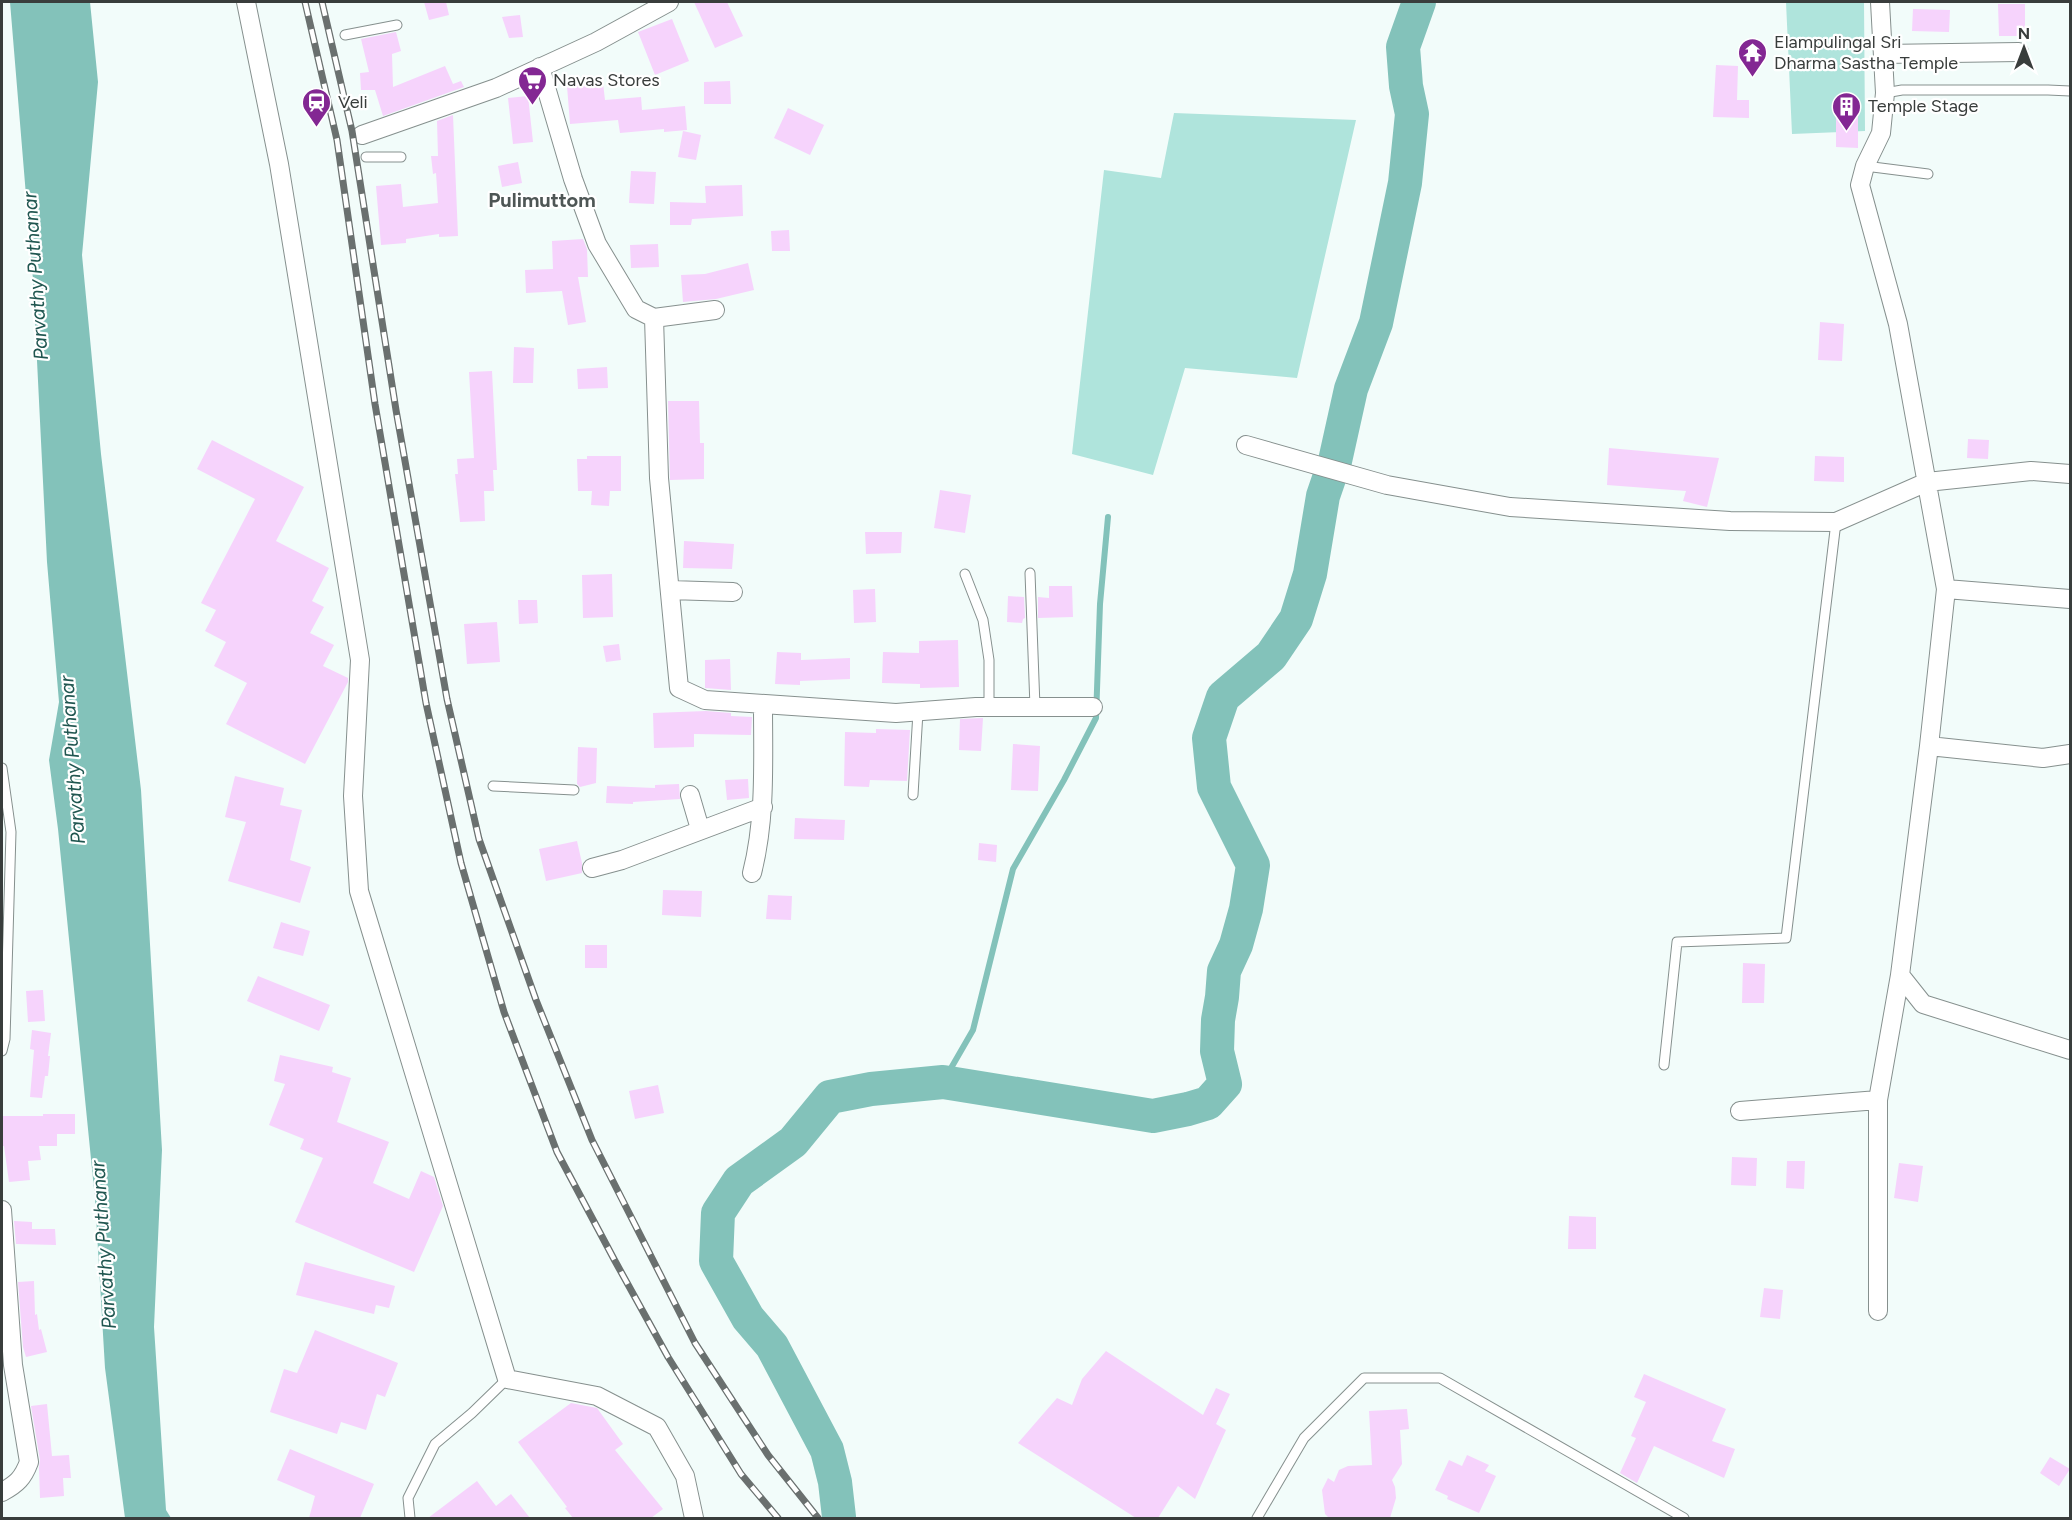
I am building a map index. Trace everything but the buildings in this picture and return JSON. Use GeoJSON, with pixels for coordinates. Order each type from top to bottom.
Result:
{"type":"FeatureCollection","features":[{"type":"Feature","properties":{"kind":"street"},"geometry":{"type":"LineString","coordinates":[[246,2],[279,164],[360,660],[353,796],[359,891],[507,1379],[597,1396],[657,1427],[685,1476],[694,1518]]}},
{"type":"Feature","properties":{"kind":"street"},"geometry":{"type":"LineString","coordinates":[[362,135],[496,88],[596,42],[669,2]]}},
{"type":"Feature","properties":{"kind":"street"},"geometry":{"type":"LineString","coordinates":[[1878,1311],[1878,1100],[1900,975],[1946,589],[1898,324],[1860,185],[1865,166],[1881,133],[1885,93],[1880,2]]}},
{"type":"Feature","properties":{"kind":"street"},"geometry":{"type":"LineString","coordinates":[[1883,54],[2019,52]]}},
{"type":"Feature","properties":{"kind":"street"},"geometry":{"type":"LineString","coordinates":[[540,67],[573,179],[597,244],[636,309],[654,318],[714,310]]}},
{"type":"Feature","properties":{"kind":"street"},"geometry":{"type":"LineString","coordinates":[[654,318],[659,478],[679,688],[705,700],[896,713],[989,707],[1093,707]]}},
{"type":"Feature","properties":{"kind":"street"},"geometry":{"type":"LineString","coordinates":[[1246,445],[1387,485],[1510,507],[1730,521],[1836,522],[1927,482],[2031,471],[2070,474]]}},
{"type":"Feature","properties":{"kind":"street"},"geometry":{"type":"LineString","coordinates":[[1946,589],[2070,599]]}},
{"type":"Feature","properties":{"kind":"street"},"geometry":{"type":"LineString","coordinates":[[670,590],[733,592]]}},
{"type":"Feature","properties":{"kind":"street"},"geometry":{"type":"LineString","coordinates":[[752,873],[758,851],[763,807],[763,704]]}},
{"type":"Feature","properties":{"kind":"street"},"geometry":{"type":"LineString","coordinates":[[1929,746],[2043,758],[2070,754]]}},
{"type":"Feature","properties":{"kind":"street"},"geometry":{"type":"LineString","coordinates":[[690,795],[700,829]]}},
{"type":"Feature","properties":{"kind":"street"},"geometry":{"type":"LineString","coordinates":[[592,868],[621,860],[763,807]]}},
{"type":"Feature","properties":{"kind":"street"},"geometry":{"type":"LineString","coordinates":[[1900,975],[1923,1004],[2070,1050]]}},
{"type":"Feature","properties":{"kind":"street"},"geometry":{"type":"LineString","coordinates":[[1740,1111],[1878,1100]]}},
{"type":"Feature","properties":{"kind":"street"},"geometry":{"type":"LineString","coordinates":[[2,1210],[6,1340],[13,1365],[29,1462],[24,1475],[17,1484],[2,1492]]}},
{"type":"Feature","properties":{"kind":"lane"},"geometry":{"type":"LineString","coordinates":[[345,35],[397,25]]}},
{"type":"Feature","properties":{"kind":"lane"},"geometry":{"type":"LineString","coordinates":[[1885,93],[1902,90],[2070,91]]}},
{"type":"Feature","properties":{"kind":"lane"},"geometry":{"type":"LineString","coordinates":[[366,156],[401,157]]}},
{"type":"Feature","properties":{"kind":"lane"},"geometry":{"type":"LineString","coordinates":[[1865,166],[1928,174]]}},
{"type":"Feature","properties":{"kind":"lane"},"geometry":{"type":"LineString","coordinates":[[1664,1065],[1677,942],[1786,938],[1836,522]]}},
{"type":"Feature","properties":{"kind":"lane"},"geometry":{"type":"LineString","coordinates":[[1030,573],[1035,707]]}},
{"type":"Feature","properties":{"kind":"lane"},"geometry":{"type":"LineString","coordinates":[[965,574],[983,620],[989,660],[989,707]]}},
{"type":"Feature","properties":{"kind":"lane"},"geometry":{"type":"LineString","coordinates":[[913,795],[918,711]]}},
{"type":"Feature","properties":{"kind":"lane"},"geometry":{"type":"LineString","coordinates":[[2,768],[11,832],[5,1039],[2,1051]]}},
{"type":"Feature","properties":{"kind":"lane"},"geometry":{"type":"LineString","coordinates":[[493,786],[574,790]]}},
{"type":"Feature","properties":{"kind":"lane"},"geometry":{"type":"LineString","coordinates":[[1257,1518],[1304,1438],[1364,1378],[1440,1378],[1684,1518]]}},
{"type":"Feature","properties":{"kind":"lane"},"geometry":{"type":"LineString","coordinates":[[410,1518],[408,1498],[435,1444],[507,1379]]}},
{"type":"Feature","properties":{"kind":"shaded area"},"geometry":{"type":"Polygon","coordinates":[[[1786,2],[1864,2],[1865,131],[1792,134],[1786,2]]]}},
{"type":"Feature","properties":{"kind":"shaded area"},"geometry":{"type":"Polygon","coordinates":[[[1174,113],[1356,120],[1297,378],[1185,368],[1153,475],[1072,454],[1104,170],[1161,178],[1174,113]]]}},
{"type":"Feature","properties":{"kind":"water","name":"Parvathy Puthanar"},"geometry":{"type":"Polygon","coordinates":[[[10,2],[90,2],[98,82],[82,255],[101,454],[141,790],[162,1150],[154,1327],[166,1510],[171,1518],[125,1518],[105,1368],[95,1199],[49,760],[59,702],[47,562],[33,280],[10,2]]]}},
{"type":"Feature","properties":{"kind":"waterway"},"geometry":{"type":"LineString","coordinates":[[839,1517],[835,1482],[827,1450],[772,1346],[748,1318],[716,1261],[718,1213],[739,1181],[793,1142],[830,1097],[871,1089],[943,1082],[1153,1116],[1208,1103],[1225,1084],[1217,1051],[1224,971],[1236,945],[1246,909],[1253,865],[1214,787],[1209,738],[1223,697],[1271,656],[1296,619],[1310,574],[1323,496],[1335,461],[1351,389],[1376,323],[1405,183],[1412,114],[1406,86],[1403,47],[1419,2]]}},
{"type":"Feature","properties":{"kind":"waterway"},"geometry":{"type":"LineString","coordinates":[[962,1082],[943,1082],[973,1030],[1013,869],[1064,780],[1096,718],[1100,604],[1108,517]]}},
{"type":"Feature","properties":{"kind":"railway"},"geometry":{"type":"LineString","coordinates":[[305,2],[337,140],[375,404],[426,703],[461,863],[504,1012],[557,1152],[615,1261],[668,1357],[741,1474],[778,1518]]}},
{"type":"Feature","properties":{"kind":"railway"},"geometry":{"type":"LineString","coordinates":[[322,2],[352,131],[396,410],[447,699],[479,839],[536,1000],[592,1140],[695,1343],[768,1455],[818,1518]]}},
{"type":"Feature","properties":{"kind":"place","name":"Elampulingal Sri Dharma Sastha Temple"},"geometry":{"type":"Point","coordinates":[1753,78]}},
{"type":"Feature","properties":{"kind":"place","name":"Navas Stores"},"geometry":{"type":"Point","coordinates":[532,106]}},
{"type":"Feature","properties":{"kind":"place","name":"Veli"},"geometry":{"type":"Point","coordinates":[317,128]}},
{"type":"Feature","properties":{"kind":"place","name":"Temple Stage"},"geometry":{"type":"Point","coordinates":[1847,132]}},
{"type":"Feature","properties":{"kind":"district","name":"Pulimuttom"},"geometry":{"type":"Point","coordinates":[542,200]}}]}
